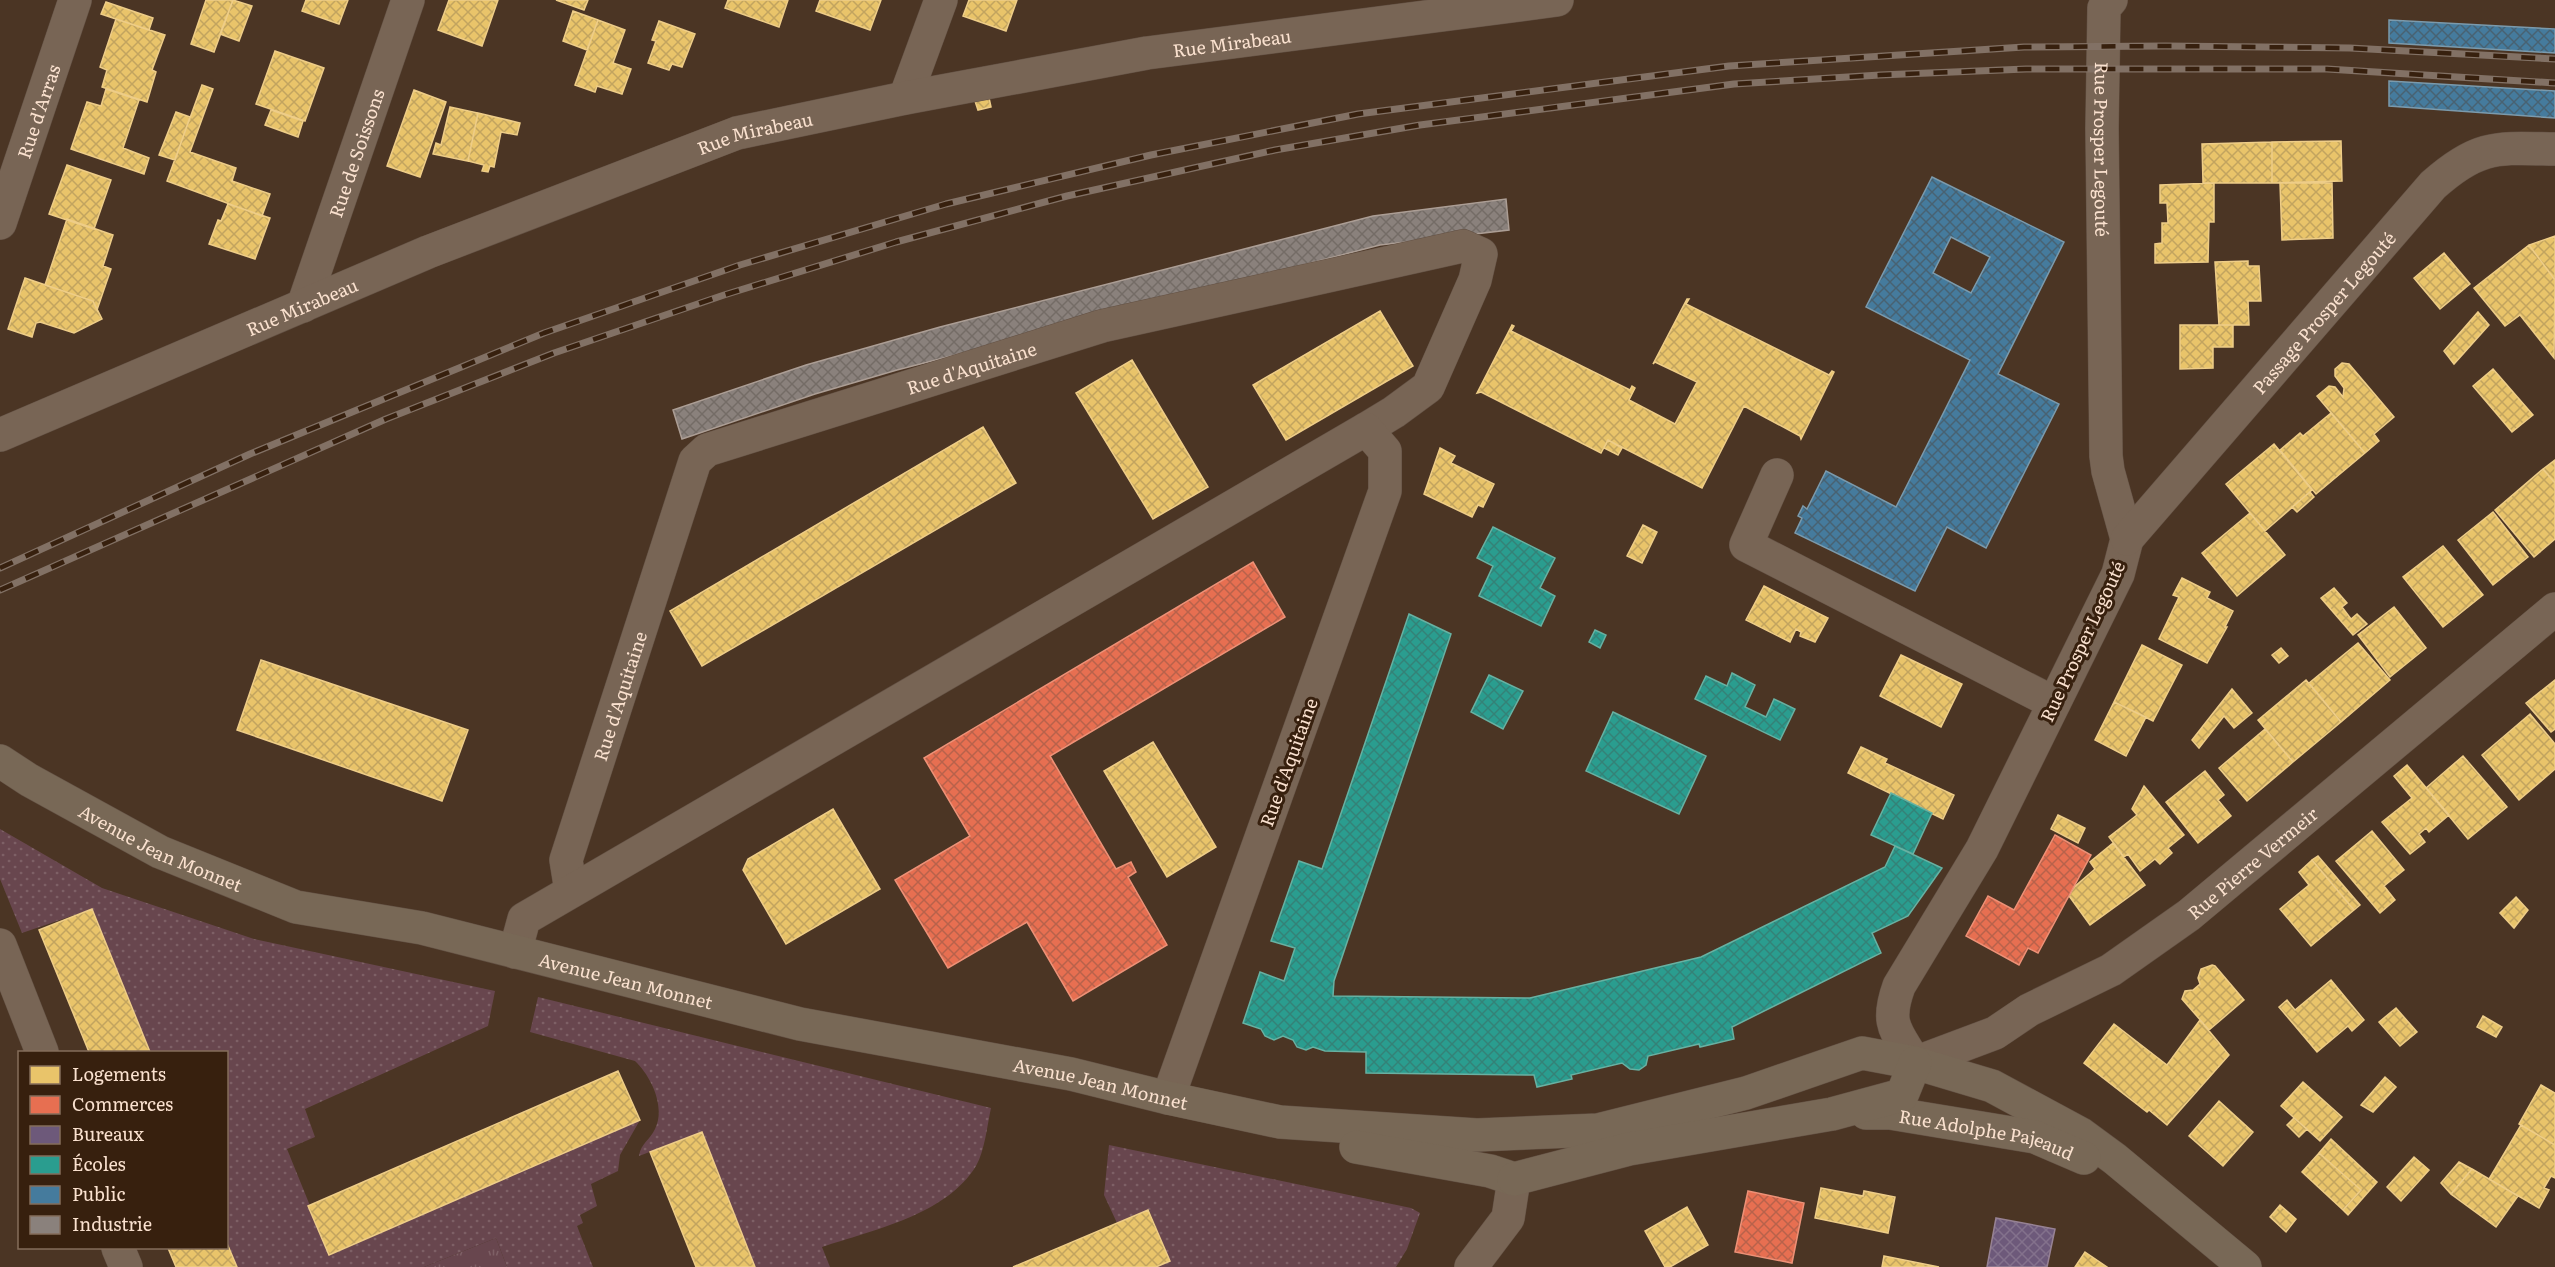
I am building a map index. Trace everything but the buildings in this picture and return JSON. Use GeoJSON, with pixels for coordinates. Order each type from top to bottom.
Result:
{"type":"FeatureCollection","features":[{"type":"Feature","properties":{"kind":"main road","name":"Avenue Jean Monnet"},"geometry":{"type":"LineString","coordinates":[[0,761],[29,780],[160,852],[296,907],[422,928],[800,1024],[1071,1074],[1280,1122],[1486,1135]]}},
{"type":"Feature","properties":{"kind":"main road","name":"Rue Adolphe Pajeaud"},"geometry":{"type":"LineString","coordinates":[[1659,1129],[1746,1093],[1862,1053],[1915,1063],[1992,1086],[2081,1134],[2115,1159],[2245,1267]]}},
{"type":"Feature","properties":{"kind":"main road","name":"Rue Adolphe Pajeaud"},"geometry":{"type":"LineString","coordinates":[[1832,1114],[1902,1095],[1915,1063]]}},
{"type":"Feature","properties":{"kind":"main road","name":"Rue Adolphe Pajeaud"},"geometry":{"type":"LineString","coordinates":[[1659,1129],[1832,1114],[1890,1113],[2035,1137],[2107,1169],[2137,1179]]}},
{"type":"Feature","properties":{"kind":"main road","name":"Avenue Jean Monnet"},"geometry":{"type":"LineString","coordinates":[[1280,1122],[1336,1143],[1490,1171],[1514,1179]]}},
{"type":"Feature","properties":{"kind":"main road"},"geometry":{"type":"LineString","coordinates":[[1659,1129],[1629,1149],[1514,1179],[1486,1135],[1598,1130],[1659,1129]]}},
{"type":"Feature","properties":{"kind":"street","name":"Rue d'Arras"},"geometry":{"type":"LineString","coordinates":[[0,223],[75,0]]}},
{"type":"Feature","properties":{"kind":"street","name":"Rue de Soissons"},"geometry":{"type":"LineString","coordinates":[[303,306],[408,0]]}},
{"type":"Feature","properties":{"kind":"street"},"geometry":{"type":"LineString","coordinates":[[905,98],[940,0]]}},
{"type":"Feature","properties":{"kind":"street","name":"Rue Mirabeau"},"geometry":{"type":"LineString","coordinates":[[0,435],[428,252],[737,133],[905,98],[1405,9],[1557,0]]}},
{"type":"Feature","properties":{"kind":"street","name":"Rue Prosper Legouté"},"geometry":{"type":"LineString","coordinates":[[1915,1063],[1892,1024],[1893,1002],[1899,986],[1983,849],[2118,574],[2127,539],[2106,456],[2102,128],[2104,8],[2111,0]]}},
{"type":"Feature","properties":{"kind":"street","name":"Passage Prosper Legouté"},"geometry":{"type":"LineString","coordinates":[[2127,539],[2440,180],[2467,158],[2482,152],[2508,148],[2555,149]]}},
{"type":"Feature","properties":{"kind":"street","name":"Rue d'Aquitaine"},"geometry":{"type":"LineString","coordinates":[[515,952],[524,919],[1394,412],[1428,387],[1475,280],[1481,254],[1463,246],[1102,326],[707,450],[695,461],[566,860],[572,891]]}},
{"type":"Feature","properties":{"kind":"street","name":"Rue d'Aquitaine"},"geometry":{"type":"LineString","coordinates":[[1168,1098],[1385,491],[1385,451],[1366,429]]}},
{"type":"Feature","properties":{"kind":"street"},"geometry":{"type":"LineString","coordinates":[[1777,475],[1746,545],[2054,703]]}},
{"type":"Feature","properties":{"kind":"street","name":"Rue Pierre Vermeir"},"geometry":{"type":"LineString","coordinates":[[1915,1063],[1995,1033],[2029,1010],[2081,987],[2140,952],[2189,915],[2555,609]]}},
{"type":"Feature","properties":{"kind":"street"},"geometry":{"type":"LineString","coordinates":[[0,945],[41,1051]]}},
{"type":"Feature","properties":{"kind":"street"},"geometry":{"type":"LineString","coordinates":[[1471,1267],[1508,1218],[1514,1179]]}},
{"type":"Feature","properties":{"kind":"street"},"geometry":{"type":"LineString","coordinates":[[118,1249],[126,1267]]}},
{"type":"Feature","properties":{"kind":"green space"},"geometry":{"type":"Polygon","coordinates":[[[0,829],[102,888],[254,939],[495,991],[488,1026],[305,1109],[315,1137],[287,1149],[330,1255],[640,1120],[620,1155],[618,1171],[591,1184],[597,1206],[580,1215],[583,1223],[577,1226],[593,1267],[507,1267],[496,1238],[424,1267],[237,1267],[228,1244],[228,1051],[150,1051],[92,909],[22,933],[0,879],[0,829]]]}},
{"type":"Feature","properties":{"kind":"green space"},"geometry":{"type":"Polygon","coordinates":[[[538,997],[991,1108],[982,1153],[976,1166],[963,1183],[928,1209],[885,1227],[822,1247],[830,1267],[755,1267],[702,1132],[639,1156],[655,1129],[659,1111],[655,1092],[641,1067],[635,1061],[530,1032],[538,997]]]}},
{"type":"Feature","properties":{"kind":"green space"},"geometry":{"type":"Polygon","coordinates":[[[1109,1145],[1411,1208],[1420,1213],[1407,1249],[1396,1267],[1156,1267],[1170,1261],[1149,1210],[1117,1223],[1104,1195],[1109,1145]]]}},
{"type":"Feature","properties":{"kind":"green space"},"geometry":{"type":"Polygon","coordinates":[[[496,1238],[507,1267],[424,1267],[496,1238]]]}},
{"type":"Feature","properties":{"kind":"railway"},"geometry":{"type":"LineString","coordinates":[[0,568],[250,454],[544,333],[740,265],[946,204],[1151,155],[1358,114],[1729,66],[2024,47],[2350,48],[2555,59]]}},
{"type":"Feature","properties":{"kind":"railway"},"geometry":{"type":"LineString","coordinates":[[0,590],[386,419],[554,353],[724,295],[896,242],[1067,196],[1275,150],[1420,125],[1734,84],[1880,75],[2026,69],[2327,69],[2555,83]]}}]}
